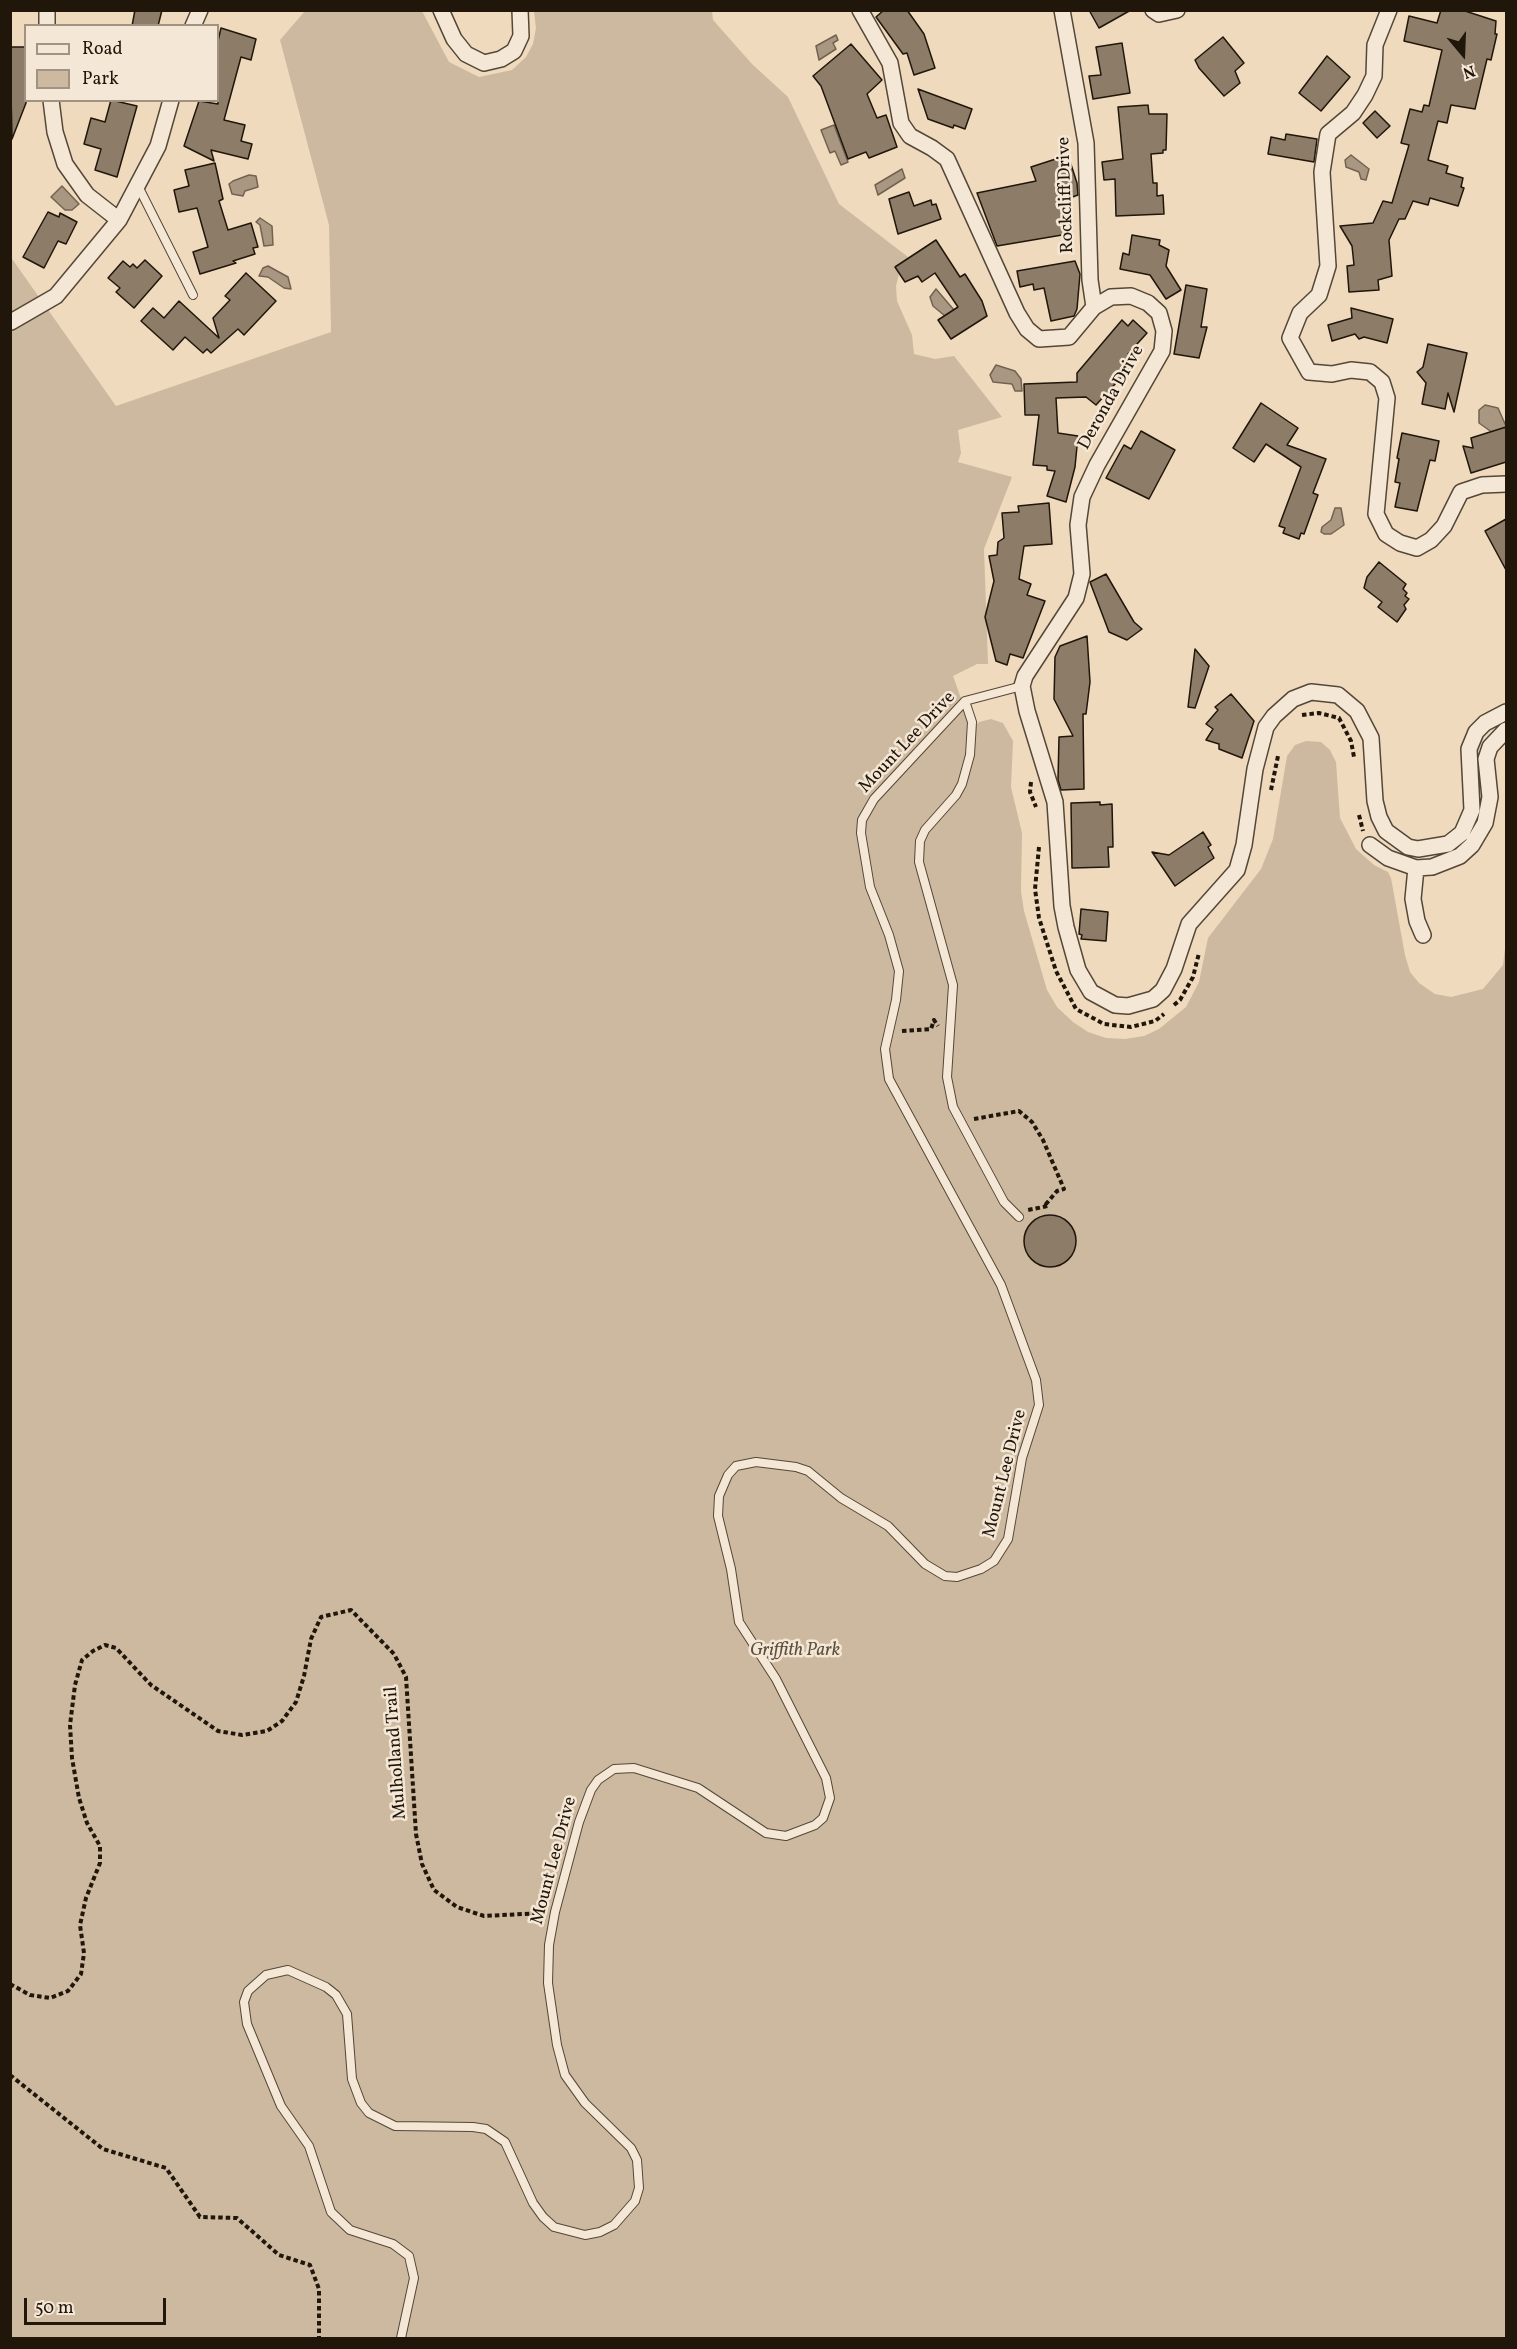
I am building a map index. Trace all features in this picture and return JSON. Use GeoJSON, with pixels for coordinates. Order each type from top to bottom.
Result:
{"type":"FeatureCollection","features":[{"type":"Feature","properties":{"kind":"street"},"geometry":{"type":"LineString","coordinates":[[194,24],[200,10]]}},
{"type":"Feature","properties":{"kind":"street"},"geometry":{"type":"LineString","coordinates":[[441,10],[454,39],[466,54],[484,63],[501,59],[514,51],[521,36],[520,10]]}},
{"type":"Feature","properties":{"kind":"street","name":"Deronda Drive"},"geometry":{"type":"LineString","coordinates":[[860,10],[890,63],[901,123],[910,136],[946,159],[1017,313],[1027,329],[1039,339],[1069,337],[1094,308],[1111,297],[1131,296],[1148,303],[1159,313],[1164,331],[1162,351],[1088,482],[1079,510],[1082,574],[1076,598],[1025,676],[1022,686]]}},
{"type":"Feature","properties":{"kind":"street","name":"Rockcliff Drive"},"geometry":{"type":"LineString","coordinates":[[1062,10],[1086,143],[1090,280],[1094,308]]}},
{"type":"Feature","properties":{"kind":"street"},"geometry":{"type":"LineString","coordinates":[[1153,10],[1159,14],[1177,10]]}},
{"type":"Feature","properties":{"kind":"street"},"geometry":{"type":"LineString","coordinates":[[1389,10],[1375,45],[1374,76],[1365,95],[1353,113],[1328,134],[1322,172],[1328,266],[1319,295],[1300,313],[1290,338],[1309,372],[1332,374],[1351,369],[1370,372],[1382,381],[1387,398],[1376,514],[1386,534],[1400,543],[1417,548],[1431,540],[1444,526],[1461,492],[1482,485],[1506,484]]}},
{"type":"Feature","properties":{"kind":"street"},"geometry":{"type":"LineString","coordinates":[[51,102],[55,132],[65,164],[87,195],[119,220]]}},
{"type":"Feature","properties":{"kind":"street"},"geometry":{"type":"LineString","coordinates":[[11,322],[56,296],[119,220],[158,146],[170,102]]}},
{"type":"Feature","properties":{"kind":"street"},"geometry":{"type":"LineString","coordinates":[[1022,686],[1027,711],[1055,802],[1062,906],[1078,970],[1091,992],[1102,1000],[1115,1005],[1128,1006],[1153,999],[1163,990],[1174,969],[1189,924],[1237,870],[1255,769],[1266,727],[1274,716],[1293,699],[1311,692],[1338,695],[1357,711],[1371,738],[1375,801],[1379,817],[1386,831],[1408,847],[1418,849],[1448,844],[1462,833],[1472,810],[1469,749],[1476,732],[1485,723],[1506,712]]}},
{"type":"Feature","properties":{"kind":"street"},"geometry":{"type":"LineString","coordinates":[[1370,845],[1388,858],[1416,868],[1440,865],[1460,856],[1480,834],[1489,810],[1486,759],[1490,747],[1506,730]]}},
{"type":"Feature","properties":{"kind":"street"},"geometry":{"type":"LineString","coordinates":[[1416,868],[1413,899],[1417,921],[1424,935]]}},
{"type":"Feature","properties":{"kind":"lane"},"geometry":{"type":"LineString","coordinates":[[137,183],[193,295]]}},
{"type":"Feature","properties":{"kind":"lane","name":"Mount Lee Drive"},"geometry":{"type":"LineString","coordinates":[[401,2338],[414,2278],[409,2256],[393,2244],[350,2230],[331,2212],[309,2146],[274,2092],[247,2024],[244,2002],[256,1982],[276,1971],[288,1970],[326,1986],[336,1995],[347,2014],[352,2079],[361,2103],[369,2113],[395,2126],[486,2129],[496,2135],[510,2151],[533,2203],[554,2227],[570,2233],[600,2232],[620,2220],[635,2201],[640,2173],[631,2148],[573,2090],[560,2060],[548,1983],[549,1945],[555,1912],[585,1806],[598,1780],[614,1769],[634,1768],[698,1788],[758,1828],[774,1835],[786,1836],[806,1830],[823,1818],[828,1809],[829,1788],[820,1763],[776,1679],[739,1622],[731,1569],[720,1529],[717,1506],[723,1485],[735,1466],[756,1462],[796,1467],[808,1471],[841,1498],[888,1526],[925,1564],[945,1576],[957,1577],[981,1569],[994,1561],[1008,1539],[1022,1458],[1039,1405],[1036,1380],[1001,1285],[889,1079],[885,1060],[899,971],[889,935],[870,887],[862,845],[862,820],[880,792],[965,701],[1022,686]]}},
{"type":"Feature","properties":{"kind":"lane"},"geometry":{"type":"LineString","coordinates":[[965,701],[972,722],[970,755],[962,784],[956,795],[925,830],[919,851],[921,875],[953,985],[947,1052],[947,1077],[951,1101],[958,1122],[1004,1202],[1018,1218]]}},
{"type":"Feature","properties":{"kind":"path"},"geometry":{"type":"LineString","coordinates":[[1293,723],[1301,715],[1320,713],[1339,718],[1351,741],[1354,762]]}},
{"type":"Feature","properties":{"kind":"path"},"geometry":{"type":"LineString","coordinates":[[1270,798],[1280,746]]}},
{"type":"Feature","properties":{"kind":"path"},"geometry":{"type":"LineString","coordinates":[[1034,773],[1030,792],[1038,814]]}},
{"type":"Feature","properties":{"kind":"path"},"geometry":{"type":"LineString","coordinates":[[1358,804],[1362,829],[1370,845]]}},
{"type":"Feature","properties":{"kind":"path"},"geometry":{"type":"LineString","coordinates":[[1039,836],[1035,889],[1039,918],[1056,971],[1076,1009],[1104,1024],[1131,1027],[1155,1021],[1180,1000],[1193,977],[1202,943]]}},
{"type":"Feature","properties":{"kind":"path"},"geometry":{"type":"LineString","coordinates":[[888,1036],[901,1031],[931,1029],[934,1020],[939,1032],[940,1048],[947,1052]]}},
{"type":"Feature","properties":{"kind":"path"},"geometry":{"type":"LineString","coordinates":[[951,1101],[961,1114],[978,1120],[1018,1111],[1032,1122],[1043,1140],[1064,1189],[1057,1191],[1046,1204],[1048,1206],[1024,1212],[1018,1218]]}},
{"type":"Feature","properties":{"kind":"path","name":"Mulholland Trail"},"geometry":{"type":"LineString","coordinates":[[10,1984],[30,1995],[50,1998],[68,1991],[81,1974],[84,1953],[80,1925],[86,1898],[100,1863],[100,1846],[87,1823],[79,1798],[72,1758],[70,1725],[75,1685],[82,1660],[105,1645],[116,1648],[151,1685],[218,1731],[242,1735],[267,1731],[282,1721],[296,1702],[304,1676],[310,1639],[321,1617],[351,1610],[394,1654],[406,1677],[416,1834],[422,1864],[434,1890],[457,1907],[484,1916],[555,1912]]}},
{"type":"Feature","properties":{"kind":"path"},"geometry":{"type":"LineString","coordinates":[[10,2074],[103,2149],[166,2168],[200,2217],[237,2218],[279,2255],[310,2265],[319,2289],[319,2338]]}},
{"type":"Feature","properties":{"kind":"green space","name":"Griffith Park"},"geometry":{"type":"Polygon","coordinates":[[[305,11],[422,11],[449,62],[479,77],[512,70],[526,57],[533,44],[536,28],[534,11],[712,11],[713,20],[752,64],[788,97],[839,204],[908,257],[900,270],[896,286],[897,301],[912,335],[914,354],[935,359],[954,356],[1002,417],[958,430],[961,453],[958,462],[1012,477],[984,549],[988,664],[977,664],[953,676],[972,729],[979,722],[991,719],[1003,723],[1013,741],[1011,787],[1022,833],[1021,891],[1024,911],[1047,990],[1057,1007],[1073,1022],[1088,1032],[1106,1038],[1125,1039],[1144,1036],[1159,1029],[1186,1007],[1199,982],[1208,938],[1261,869],[1273,839],[1287,756],[1295,745],[1306,741],[1321,742],[1330,750],[1336,762],[1340,818],[1356,849],[1374,865],[1388,872],[1391,878],[1405,955],[1410,972],[1419,983],[1435,994],[1451,997],[1483,989],[1503,965],[1506,940],[1506,2338],[11,2338],[10,256],[116,406],[331,332],[329,225],[280,40],[305,11]]]}},
{"type":"Feature","properties":{"kind":"shaded area"},"geometry":{"type":"Polygon","coordinates":[[[836,35],[838,40],[833,43],[836,49],[819,60],[816,46],[836,35]]]}},
{"type":"Feature","properties":{"kind":"shaded area"},"geometry":{"type":"Polygon","coordinates":[[[834,125],[848,162],[841,165],[835,151],[830,153],[821,130],[834,125]]]}},
{"type":"Feature","properties":{"kind":"shaded area"},"geometry":{"type":"Polygon","coordinates":[[[1351,155],[1369,169],[1366,180],[1361,179],[1359,172],[1346,167],[1345,160],[1351,155]]]}},
{"type":"Feature","properties":{"kind":"shaded area"},"geometry":{"type":"Polygon","coordinates":[[[902,169],[905,178],[878,195],[875,185],[902,169]]]}},
{"type":"Feature","properties":{"kind":"shaded area"},"geometry":{"type":"Polygon","coordinates":[[[249,175],[256,176],[258,187],[245,191],[243,196],[232,194],[229,184],[249,175]]]}},
{"type":"Feature","properties":{"kind":"shaded area"},"geometry":{"type":"Polygon","coordinates":[[[62,186],[79,204],[72,210],[65,210],[51,197],[62,186]]]}},
{"type":"Feature","properties":{"kind":"shaded area"},"geometry":{"type":"Polygon","coordinates":[[[260,218],[272,226],[273,245],[264,246],[260,225],[256,222],[260,218]]]}},
{"type":"Feature","properties":{"kind":"shaded area"},"geometry":{"type":"Polygon","coordinates":[[[268,266],[288,277],[291,289],[284,288],[268,277],[259,276],[263,268],[268,266]]]}},
{"type":"Feature","properties":{"kind":"shaded area"},"geometry":{"type":"Polygon","coordinates":[[[936,289],[954,310],[945,316],[933,306],[930,297],[936,289]]]}},
{"type":"Feature","properties":{"kind":"shaded area"},"geometry":{"type":"Polygon","coordinates":[[[996,365],[1015,371],[1021,379],[1022,391],[1015,391],[1012,384],[993,382],[990,375],[996,365]]]}},
{"type":"Feature","properties":{"kind":"shaded area"},"geometry":{"type":"Polygon","coordinates":[[[1485,405],[1498,408],[1506,426],[1506,431],[1500,438],[1479,423],[1479,410],[1485,405]]]}},
{"type":"Feature","properties":{"kind":"shaded area"},"geometry":{"type":"Polygon","coordinates":[[[1335,508],[1341,508],[1344,525],[1331,534],[1324,534],[1321,532],[1322,527],[1331,520],[1335,508]]]}},
{"type":"Feature","properties":{"kind":"building"},"geometry":{"type":"Polygon","coordinates":[[[135,10],[162,10],[158,24],[132,24],[135,10]]]}},
{"type":"Feature","properties":{"kind":"building"},"geometry":{"type":"Polygon","coordinates":[[[884,10],[907,10],[924,34],[935,68],[914,75],[907,53],[903,54],[876,17],[884,10]]]}},
{"type":"Feature","properties":{"kind":"building"},"geometry":{"type":"Polygon","coordinates":[[[1089,10],[1131,10],[1099,28],[1089,10]]]}},
{"type":"Feature","properties":{"kind":"building"},"geometry":{"type":"Polygon","coordinates":[[[1441,10],[1462,10],[1496,21],[1495,34],[1497,34],[1491,60],[1487,59],[1475,109],[1451,105],[1447,123],[1438,121],[1428,160],[1448,166],[1446,173],[1463,178],[1461,187],[1464,188],[1458,206],[1430,198],[1428,205],[1413,201],[1405,219],[1399,219],[1389,240],[1392,276],[1378,280],[1379,290],[1349,292],[1347,266],[1354,265],[1352,246],[1340,226],[1373,223],[1383,201],[1392,203],[1409,145],[1401,143],[1410,109],[1422,112],[1424,105],[1429,106],[1442,50],[1404,41],[1409,16],[1437,23],[1441,10]]]}},
{"type":"Feature","properties":{"kind":"building"},"geometry":{"type":"Polygon","coordinates":[[[221,28],[256,39],[251,60],[241,57],[224,120],[245,125],[241,141],[252,144],[248,159],[211,150],[214,161],[184,146],[199,102],[218,104],[219,102],[221,28]]]}},
{"type":"Feature","properties":{"kind":"building"},"geometry":{"type":"Polygon","coordinates":[[[1223,37],[1244,63],[1235,71],[1240,83],[1224,96],[1199,68],[1195,60],[1223,37]]]}},
{"type":"Feature","properties":{"kind":"building"},"geometry":{"type":"Polygon","coordinates":[[[1122,43],[1130,93],[1093,99],[1089,76],[1101,75],[1096,47],[1122,43]]]}},
{"type":"Feature","properties":{"kind":"building"},"geometry":{"type":"Polygon","coordinates":[[[851,44],[882,80],[867,94],[877,118],[886,115],[897,147],[869,158],[866,152],[848,159],[821,86],[813,76],[851,44]]]}},
{"type":"Feature","properties":{"kind":"building"},"geometry":{"type":"Polygon","coordinates":[[[10,47],[24,47],[24,102],[26,103],[12,139],[10,47]]]}},
{"type":"Feature","properties":{"kind":"building"},"geometry":{"type":"Polygon","coordinates":[[[1327,56],[1350,77],[1321,111],[1299,93],[1327,56]]]}},
{"type":"Feature","properties":{"kind":"building"},"geometry":{"type":"Polygon","coordinates":[[[918,89],[972,109],[965,129],[954,125],[953,128],[928,119],[918,89]]]}},
{"type":"Feature","properties":{"kind":"building"},"geometry":{"type":"Polygon","coordinates":[[[110,102],[137,106],[117,177],[95,170],[101,149],[84,144],[91,118],[105,122],[110,102]]]}},
{"type":"Feature","properties":{"kind":"building"},"geometry":{"type":"Polygon","coordinates":[[[1148,105],[1149,114],[1167,114],[1166,150],[1163,150],[1163,153],[1151,154],[1153,183],[1157,183],[1157,196],[1163,195],[1164,214],[1116,216],[1115,179],[1104,180],[1102,162],[1123,159],[1118,107],[1148,105]]]}},
{"type":"Feature","properties":{"kind":"building"},"geometry":{"type":"Polygon","coordinates":[[[1375,111],[1390,126],[1377,138],[1363,123],[1375,111]]]}},
{"type":"Feature","properties":{"kind":"building"},"geometry":{"type":"Polygon","coordinates":[[[1286,134],[1317,139],[1314,162],[1268,154],[1271,137],[1285,140],[1286,134]]]}},
{"type":"Feature","properties":{"kind":"building"},"geometry":{"type":"Polygon","coordinates":[[[1068,155],[1077,183],[1078,195],[1064,200],[1072,223],[1066,225],[1068,234],[997,246],[977,193],[1036,181],[1031,167],[1068,155]]]}},
{"type":"Feature","properties":{"kind":"building"},"geometry":{"type":"Polygon","coordinates":[[[215,163],[223,199],[219,201],[228,230],[251,223],[258,247],[253,248],[255,254],[233,261],[236,263],[200,274],[193,252],[208,247],[197,208],[179,212],[174,190],[189,186],[185,170],[215,163]]]}},
{"type":"Feature","properties":{"kind":"building"},"geometry":{"type":"Polygon","coordinates":[[[909,192],[914,206],[931,200],[932,205],[936,204],[941,219],[898,234],[889,199],[909,192]]]}},
{"type":"Feature","properties":{"kind":"building"},"geometry":{"type":"Polygon","coordinates":[[[48,212],[59,217],[60,213],[77,222],[66,244],[58,241],[44,268],[23,257],[48,212]]]}},
{"type":"Feature","properties":{"kind":"building"},"geometry":{"type":"Polygon","coordinates":[[[1132,235],[1160,240],[1159,245],[1169,250],[1166,266],[1181,290],[1166,299],[1150,275],[1120,269],[1123,253],[1129,255],[1132,235]]]}},
{"type":"Feature","properties":{"kind":"building"},"geometry":{"type":"Polygon","coordinates":[[[936,240],[960,277],[965,274],[982,301],[987,316],[951,339],[938,320],[958,307],[935,273],[922,282],[918,276],[905,282],[895,267],[936,240]]]}},
{"type":"Feature","properties":{"kind":"building"},"geometry":{"type":"Polygon","coordinates":[[[145,260],[162,276],[134,308],[116,292],[120,288],[108,278],[123,261],[130,267],[133,264],[137,268],[145,260]]]}},
{"type":"Feature","properties":{"kind":"building"},"geometry":{"type":"Polygon","coordinates":[[[1075,261],[1080,274],[1077,309],[1074,316],[1051,321],[1044,288],[1034,290],[1033,284],[1020,287],[1017,271],[1075,261]]]}},
{"type":"Feature","properties":{"kind":"building"},"geometry":{"type":"Polygon","coordinates":[[[246,273],[276,301],[244,335],[238,329],[211,353],[207,349],[203,353],[185,337],[173,350],[141,321],[153,308],[164,318],[179,301],[219,338],[213,318],[230,300],[225,296],[246,273]]]}},
{"type":"Feature","properties":{"kind":"building"},"geometry":{"type":"Polygon","coordinates":[[[1186,285],[1207,289],[1201,327],[1207,327],[1199,358],[1174,354],[1186,285]]]}},
{"type":"Feature","properties":{"kind":"building"},"geometry":{"type":"Polygon","coordinates":[[[1351,308],[1393,319],[1387,343],[1364,337],[1359,339],[1355,334],[1332,341],[1328,325],[1352,318],[1351,308]]]}},
{"type":"Feature","properties":{"kind":"building"},"geometry":{"type":"Polygon","coordinates":[[[1122,320],[1128,326],[1133,320],[1147,333],[1128,354],[1136,361],[1096,405],[1086,397],[1056,398],[1058,433],[1078,436],[1075,467],[1066,502],[1047,496],[1055,471],[1047,470],[1047,466],[1033,465],[1039,415],[1025,415],[1024,384],[1077,382],[1077,373],[1122,320]]]}},
{"type":"Feature","properties":{"kind":"building"},"geometry":{"type":"Polygon","coordinates":[[[1428,344],[1467,353],[1454,412],[1448,393],[1445,409],[1422,404],[1426,383],[1417,372],[1423,367],[1428,344]]]}},
{"type":"Feature","properties":{"kind":"building"},"geometry":{"type":"Polygon","coordinates":[[[1261,403],[1298,428],[1287,445],[1326,459],[1313,493],[1318,495],[1304,534],[1301,533],[1299,539],[1283,533],[1285,528],[1279,526],[1301,467],[1266,444],[1254,462],[1233,448],[1261,403]]]}},
{"type":"Feature","properties":{"kind":"building"},"geometry":{"type":"Polygon","coordinates":[[[1506,427],[1506,462],[1471,473],[1463,446],[1473,448],[1471,438],[1506,427]]]}},
{"type":"Feature","properties":{"kind":"building"},"geometry":{"type":"Polygon","coordinates":[[[1141,431],[1175,450],[1149,499],[1106,478],[1124,445],[1131,449],[1141,431]]]}},
{"type":"Feature","properties":{"kind":"building"},"geometry":{"type":"Polygon","coordinates":[[[1402,433],[1439,441],[1435,461],[1430,460],[1417,511],[1395,507],[1400,483],[1395,482],[1402,433]]]}},
{"type":"Feature","properties":{"kind":"building"},"geometry":{"type":"Polygon","coordinates":[[[1049,503],[1052,544],[1024,546],[1019,579],[1031,584],[1027,595],[1045,601],[1023,658],[1010,654],[1007,665],[996,661],[985,617],[994,581],[989,556],[997,555],[998,542],[1004,538],[1002,513],[1019,512],[1018,506],[1049,503]]]}},
{"type":"Feature","properties":{"kind":"building"},"geometry":{"type":"Polygon","coordinates":[[[1506,519],[1506,570],[1485,531],[1506,519]]]}},
{"type":"Feature","properties":{"kind":"building"},"geometry":{"type":"Polygon","coordinates":[[[1379,562],[1406,584],[1403,589],[1407,593],[1405,596],[1409,599],[1404,605],[1406,609],[1397,622],[1378,607],[1382,602],[1364,588],[1367,577],[1379,562]]]}},
{"type":"Feature","properties":{"kind":"building"},"geometry":{"type":"Polygon","coordinates":[[[1106,574],[1134,622],[1142,629],[1127,640],[1109,632],[1090,582],[1106,574]]]}},
{"type":"Feature","properties":{"kind":"building"},"geometry":{"type":"Polygon","coordinates":[[[1087,636],[1090,682],[1086,714],[1083,714],[1084,789],[1061,790],[1058,780],[1059,737],[1073,736],[1054,699],[1055,657],[1060,646],[1087,636]]]}},
{"type":"Feature","properties":{"kind":"building"},"geometry":{"type":"Polygon","coordinates":[[[1195,649],[1209,666],[1195,708],[1188,707],[1195,649]]]}},
{"type":"Feature","properties":{"kind":"building"},"geometry":{"type":"Polygon","coordinates":[[[1231,694],[1254,721],[1242,758],[1219,749],[1219,744],[1206,740],[1213,729],[1206,724],[1218,710],[1215,707],[1231,694]]]}},
{"type":"Feature","properties":{"kind":"building"},"geometry":{"type":"Polygon","coordinates":[[[1100,802],[1100,805],[1112,804],[1113,847],[1108,847],[1109,867],[1072,868],[1071,803],[1100,802]]]}},
{"type":"Feature","properties":{"kind":"building"},"geometry":{"type":"Polygon","coordinates":[[[1203,832],[1211,845],[1208,847],[1214,858],[1175,886],[1152,852],[1169,855],[1203,832]]]}},
{"type":"Feature","properties":{"kind":"building"},"geometry":{"type":"Polygon","coordinates":[[[1081,909],[1108,912],[1106,941],[1081,939],[1082,935],[1079,934],[1081,909]]]}},
{"type":"Feature","properties":{"kind":"building"},"geometry":{"type":"Polygon","coordinates":[[[1045,1215],[1055,1215],[1069,1222],[1076,1241],[1069,1260],[1055,1267],[1045,1267],[1035,1263],[1028,1256],[1024,1246],[1024,1236],[1028,1226],[1035,1219],[1045,1215]]]}}]}
